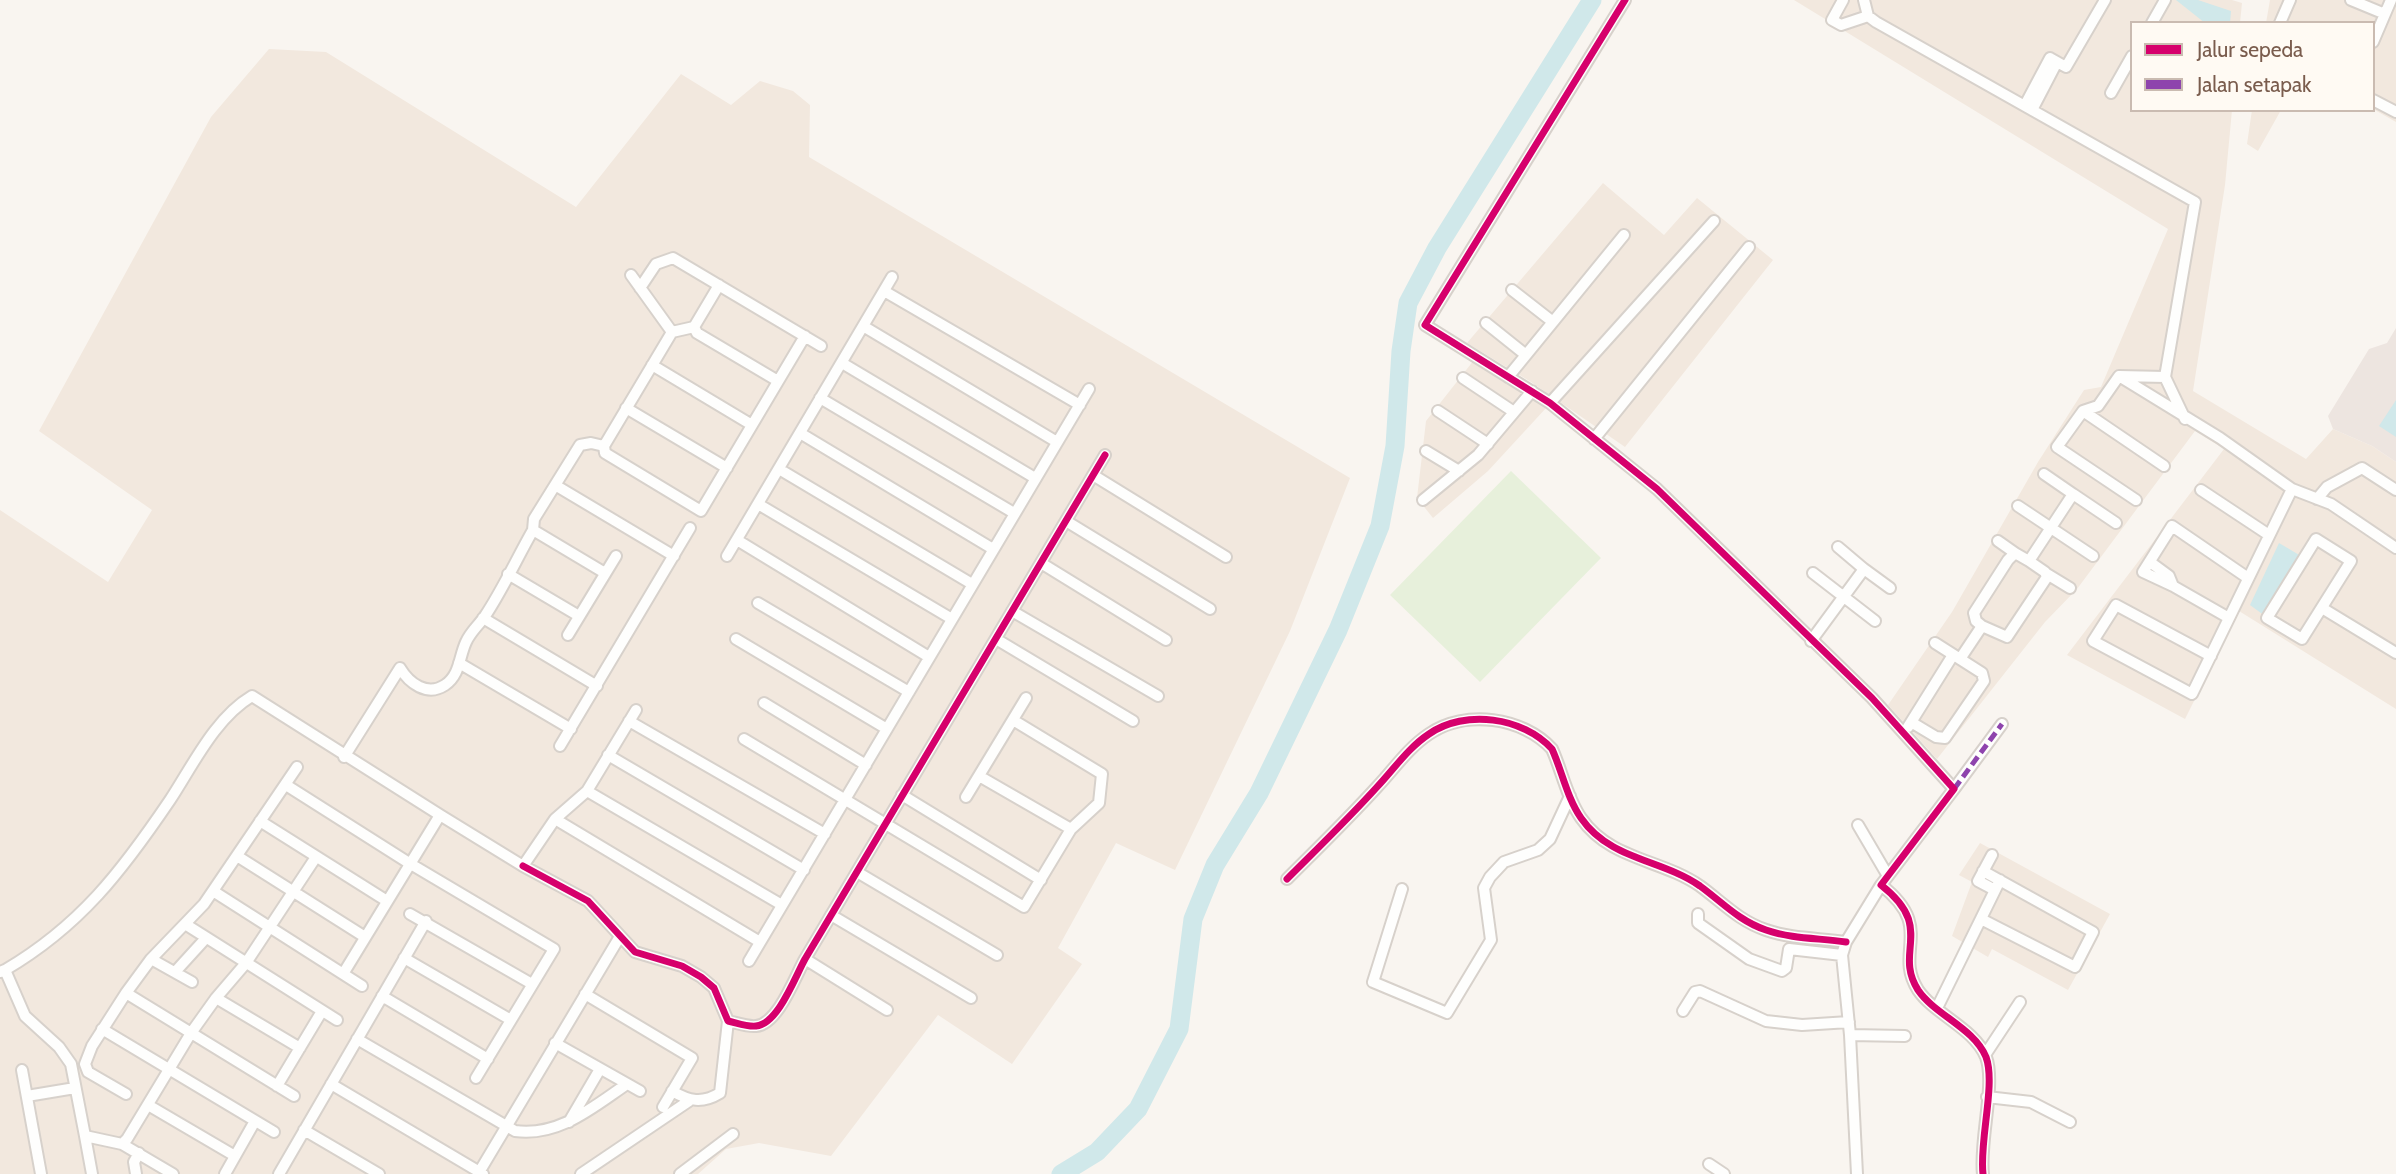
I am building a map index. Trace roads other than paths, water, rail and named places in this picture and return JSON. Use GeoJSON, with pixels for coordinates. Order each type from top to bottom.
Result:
{"type":"FeatureCollection","features":[{"type":"Feature","properties":{"kind":"street"},"geometry":{"type":"LineString","coordinates":[[1625,0],[1425,322],[1427,328],[1550,403],[1657,489],[1872,698],[1954,789]]}},
{"type":"Feature","properties":{"kind":"street"},"geometry":{"type":"LineString","coordinates":[[1843,0],[1832,20],[1841,24],[1868,16]]}},
{"type":"Feature","properties":{"kind":"street"},"geometry":{"type":"LineString","coordinates":[[1864,0],[1868,16],[2195,202],[2165,377],[2185,419]]}},
{"type":"Feature","properties":{"kind":"street"},"geometry":{"type":"LineString","coordinates":[[2028,108],[2057,62],[2066,67],[2105,0]]}},
{"type":"Feature","properties":{"kind":"street"},"geometry":{"type":"LineString","coordinates":[[2152,21],[2165,0]]}},
{"type":"Feature","properties":{"kind":"street"},"geometry":{"type":"LineString","coordinates":[[2281,21],[2290,0]]}},
{"type":"Feature","properties":{"kind":"street"},"geometry":{"type":"LineString","coordinates":[[2351,0],[2385,14]]}},
{"type":"Feature","properties":{"kind":"street"},"geometry":{"type":"LineString","coordinates":[[2375,36],[2390,0]]}},
{"type":"Feature","properties":{"kind":"street"},"geometry":{"type":"LineString","coordinates":[[2110,93],[2130,59]]}},
{"type":"Feature","properties":{"kind":"street"},"geometry":{"type":"LineString","coordinates":[[2375,101],[2396,112]]}},
{"type":"Feature","properties":{"kind":"street"},"geometry":{"type":"LineString","coordinates":[[1550,403],[1714,221]]}},
{"type":"Feature","properties":{"kind":"street"},"geometry":{"type":"LineString","coordinates":[[1508,377],[1624,235]]}},
{"type":"Feature","properties":{"kind":"street"},"geometry":{"type":"LineString","coordinates":[[1594,439],[1749,247]]}},
{"type":"Feature","properties":{"kind":"street"},"geometry":{"type":"LineString","coordinates":[[640,288],[656,264],[673,258],[821,346]]}},
{"type":"Feature","properties":{"kind":"street"},"geometry":{"type":"LineString","coordinates":[[631,275],[672,332]]}},
{"type":"Feature","properties":{"kind":"street"},"geometry":{"type":"LineString","coordinates":[[727,556],[892,277]]}},
{"type":"Feature","properties":{"kind":"street"},"geometry":{"type":"LineString","coordinates":[[719,285],[694,327],[672,332],[604,446],[605,453],[701,511],[805,337]]}},
{"type":"Feature","properties":{"kind":"street"},"geometry":{"type":"LineString","coordinates":[[1512,290],[1553,322]]}},
{"type":"Feature","properties":{"kind":"street"},"geometry":{"type":"LineString","coordinates":[[884,291],[1080,405]]}},
{"type":"Feature","properties":{"kind":"street"},"geometry":{"type":"LineString","coordinates":[[1486,323],[1526,355]]}},
{"type":"Feature","properties":{"kind":"street"},"geometry":{"type":"LineString","coordinates":[[863,326],[1057,442]]}},
{"type":"Feature","properties":{"kind":"street"},"geometry":{"type":"LineString","coordinates":[[694,327],[697,333],[778,382]]}},
{"type":"Feature","properties":{"kind":"street"},"geometry":{"type":"LineString","coordinates":[[842,363],[1035,478]]}},
{"type":"Feature","properties":{"kind":"street"},"geometry":{"type":"LineString","coordinates":[[652,365],[752,425]]}},
{"type":"Feature","properties":{"kind":"street"},"geometry":{"type":"LineString","coordinates":[[2119,376],[2165,377]]}},
{"type":"Feature","properties":{"kind":"street"},"geometry":{"type":"LineString","coordinates":[[2119,376],[2098,406],[2083,411],[2057,447],[2136,500]]}},
{"type":"Feature","properties":{"kind":"street"},"geometry":{"type":"LineString","coordinates":[[2119,376],[2185,419],[2220,438],[2292,489],[2331,504],[2396,548]]}},
{"type":"Feature","properties":{"kind":"street"},"geometry":{"type":"LineString","coordinates":[[1463,378],[1514,412]]}},
{"type":"Feature","properties":{"kind":"street"},"geometry":{"type":"LineString","coordinates":[[750,961],[1089,389]]}},
{"type":"Feature","properties":{"kind":"street"},"geometry":{"type":"LineString","coordinates":[[1423,500],[1488,444],[1532,391]]}},
{"type":"Feature","properties":{"kind":"street"},"geometry":{"type":"LineString","coordinates":[[820,398],[1014,513]]}},
{"type":"Feature","properties":{"kind":"street"},"geometry":{"type":"LineString","coordinates":[[626,408],[727,468]]}},
{"type":"Feature","properties":{"kind":"street"},"geometry":{"type":"LineString","coordinates":[[1438,411],[1488,444]]}},
{"type":"Feature","properties":{"kind":"street"},"geometry":{"type":"LineString","coordinates":[[2083,411],[2164,466]]}},
{"type":"Feature","properties":{"kind":"street"},"geometry":{"type":"LineString","coordinates":[[800,433],[993,549]]}},
{"type":"Feature","properties":{"kind":"street"},"geometry":{"type":"LineString","coordinates":[[344,757],[400,668],[407,680],[431,690],[444,686],[456,675],[470,634],[483,618],[533,530],[534,519],[580,445],[591,443],[604,446]]}},
{"type":"Feature","properties":{"kind":"street"},"geometry":{"type":"LineString","coordinates":[[1426,451],[1459,471]]}},
{"type":"Feature","properties":{"kind":"street"},"geometry":{"type":"LineString","coordinates":[[728,1021],[756,1026],[768,1022],[778,1013],[805,958],[1105,455]]}},
{"type":"Feature","properties":{"kind":"street"},"geometry":{"type":"LineString","coordinates":[[779,468],[972,584]]}},
{"type":"Feature","properties":{"kind":"street"},"geometry":{"type":"LineString","coordinates":[[2317,499],[2327,487],[2362,468],[2396,490]]}},
{"type":"Feature","properties":{"kind":"street"},"geometry":{"type":"LineString","coordinates":[[2044,474],[2116,523]]}},
{"type":"Feature","properties":{"kind":"street"},"geometry":{"type":"LineString","coordinates":[[1093,475],[1226,557]]}},
{"type":"Feature","properties":{"kind":"street"},"geometry":{"type":"LineString","coordinates":[[555,485],[674,556]]}},
{"type":"Feature","properties":{"kind":"street"},"geometry":{"type":"LineString","coordinates":[[2211,656],[2116,605],[2093,641],[2192,694],[2211,656],[2248,578],[2292,489]]}},
{"type":"Feature","properties":{"kind":"street"},"geometry":{"type":"LineString","coordinates":[[2201,490],[2269,536]]}},
{"type":"Feature","properties":{"kind":"street"},"geometry":{"type":"LineString","coordinates":[[2029,561],[2073,494]]}},
{"type":"Feature","properties":{"kind":"street"},"geometry":{"type":"LineString","coordinates":[[758,504],[951,619]]}},
{"type":"Feature","properties":{"kind":"street"},"geometry":{"type":"LineString","coordinates":[[2018,506],[2093,556]]}},
{"type":"Feature","properties":{"kind":"street"},"geometry":{"type":"LineString","coordinates":[[1066,521],[1210,609]]}},
{"type":"Feature","properties":{"kind":"street"},"geometry":{"type":"LineString","coordinates":[[2229,618],[2173,586],[2169,576],[2150,562],[2172,526],[2248,578]]}},
{"type":"Feature","properties":{"kind":"street"},"geometry":{"type":"LineString","coordinates":[[560,746],[690,528]]}},
{"type":"Feature","properties":{"kind":"street"},"geometry":{"type":"LineString","coordinates":[[533,530],[605,573]]}},
{"type":"Feature","properties":{"kind":"street"},"geometry":{"type":"LineString","coordinates":[[2316,539],[2351,561],[2322,608],[2302,639],[2267,618],[2316,539]]}},
{"type":"Feature","properties":{"kind":"street"},"geometry":{"type":"LineString","coordinates":[[737,540],[929,657]]}},
{"type":"Feature","properties":{"kind":"street"},"geometry":{"type":"LineString","coordinates":[[1998,541],[2070,588]]}},
{"type":"Feature","properties":{"kind":"street"},"geometry":{"type":"LineString","coordinates":[[1838,547],[1890,588]]}},
{"type":"Feature","properties":{"kind":"street"},"geometry":{"type":"LineString","coordinates":[[2015,553],[1974,614],[1976,621],[1982,626],[2007,637],[2047,574]]}},
{"type":"Feature","properties":{"kind":"street"},"geometry":{"type":"LineString","coordinates":[[568,635],[615,556]]}},
{"type":"Feature","properties":{"kind":"street"},"geometry":{"type":"LineString","coordinates":[[1041,563],[1166,640]]}},
{"type":"Feature","properties":{"kind":"street"},"geometry":{"type":"LineString","coordinates":[[1811,641],[1864,569]]}},
{"type":"Feature","properties":{"kind":"street"},"geometry":{"type":"LineString","coordinates":[[1813,573],[1875,621]]}},
{"type":"Feature","properties":{"kind":"street"},"geometry":{"type":"LineString","coordinates":[[508,574],[579,616]]}},
{"type":"Feature","properties":{"kind":"street"},"geometry":{"type":"LineString","coordinates":[[758,603],[909,692]]}},
{"type":"Feature","properties":{"kind":"street"},"geometry":{"type":"LineString","coordinates":[[2322,608],[2396,653]]}},
{"type":"Feature","properties":{"kind":"street"},"geometry":{"type":"LineString","coordinates":[[1012,611],[1158,696]]}},
{"type":"Feature","properties":{"kind":"street"},"geometry":{"type":"LineString","coordinates":[[483,618],[597,686]]}},
{"type":"Feature","properties":{"kind":"street"},"geometry":{"type":"LineString","coordinates":[[1904,734],[1956,657],[1982,626]]}},
{"type":"Feature","properties":{"kind":"street"},"geometry":{"type":"LineString","coordinates":[[736,639],[887,729]]}},
{"type":"Feature","properties":{"kind":"street"},"geometry":{"type":"LineString","coordinates":[[996,639],[1133,721]]}},
{"type":"Feature","properties":{"kind":"street"},"geometry":{"type":"LineString","coordinates":[[1911,722],[1936,737],[1945,738],[1984,681],[1982,673],[1935,643]]}},
{"type":"Feature","properties":{"kind":"street"},"geometry":{"type":"LineString","coordinates":[[459,663],[570,729]]}},
{"type":"Feature","properties":{"kind":"street"},"geometry":{"type":"LineString","coordinates":[[92,1174],[71,1064],[59,1047],[24,1016],[3,971],[44,948],[77,920],[114,879],[216,730],[237,705],[252,696],[344,757],[523,866],[588,901],[635,952],[682,966],[714,988],[723,1003],[728,1021],[720,1093],[702,1101],[689,1101],[672,1091]]}},
{"type":"Feature","properties":{"kind":"street"},"geometry":{"type":"LineString","coordinates":[[966,797],[1026,698]]}},
{"type":"Feature","properties":{"kind":"street"},"geometry":{"type":"LineString","coordinates":[[764,703],[866,765]]}},
{"type":"Feature","properties":{"kind":"street"},"geometry":{"type":"LineString","coordinates":[[523,866],[555,819],[587,791],[636,710]]}},
{"type":"Feature","properties":{"kind":"street"},"geometry":{"type":"LineString","coordinates":[[1287,879],[1377,788],[1401,758],[1430,733],[1460,721],[1495,719],[1524,728],[1544,739],[1553,750],[1581,818],[1606,844],[1699,886],[1738,918],[1766,930],[1793,937],[1846,942]]}},
{"type":"Feature","properties":{"kind":"street"},"geometry":{"type":"LineString","coordinates":[[744,739],[1024,907],[1070,829],[1100,803],[1102,774],[1013,720]]}},
{"type":"Feature","properties":{"kind":"street"},"geometry":{"type":"LineString","coordinates":[[629,721],[825,834]]}},
{"type":"Feature","properties":{"kind":"street"},"geometry":{"type":"LineString","coordinates":[[1857,1174],[1850,1035],[1842,955],[1846,942],[1884,881],[2002,724]]}},
{"type":"Feature","properties":{"kind":"street"},"geometry":{"type":"LineString","coordinates":[[608,755],[803,870]]}},
{"type":"Feature","properties":{"kind":"street"},"geometry":{"type":"LineString","coordinates":[[126,1094],[88,1072],[85,1065],[102,1029],[151,959],[185,925],[213,891],[297,767]]}},
{"type":"Feature","properties":{"kind":"street"},"geometry":{"type":"LineString","coordinates":[[979,776],[1070,829]]}},
{"type":"Feature","properties":{"kind":"street"},"geometry":{"type":"LineString","coordinates":[[286,785],[409,863],[554,949],[476,1078]]}},
{"type":"Feature","properties":{"kind":"street"},"geometry":{"type":"LineString","coordinates":[[587,791],[782,905]]}},
{"type":"Feature","properties":{"kind":"street"},"geometry":{"type":"LineString","coordinates":[[902,795],[1041,880]]}},
{"type":"Feature","properties":{"kind":"street"},"geometry":{"type":"LineString","coordinates":[[1402,889],[1373,982],[1447,1013],[1491,940],[1483,888],[1504,862],[1538,850],[1550,839],[1570,796]]}},
{"type":"Feature","properties":{"kind":"street"},"geometry":{"type":"LineString","coordinates":[[343,974],[440,815]]}},
{"type":"Feature","properties":{"kind":"street"},"geometry":{"type":"LineString","coordinates":[[555,819],[760,942]]}},
{"type":"Feature","properties":{"kind":"street"},"geometry":{"type":"LineString","coordinates":[[261,821],[387,901]]}},
{"type":"Feature","properties":{"kind":"street"},"geometry":{"type":"LineString","coordinates":[[1858,825],[1884,881],[1906,910],[1911,923],[1910,963],[1919,992],[1985,1055]]}},
{"type":"Feature","properties":{"kind":"street"},"geometry":{"type":"LineString","coordinates":[[1981,919],[2075,967],[2093,932],[1997,885],[1978,881],[1992,855]]}},
{"type":"Feature","properties":{"kind":"street"},"geometry":{"type":"LineString","coordinates":[[237,856],[365,937]]}},
{"type":"Feature","properties":{"kind":"street"},"geometry":{"type":"LineString","coordinates":[[122,1144],[191,1033],[271,928],[316,857]]}},
{"type":"Feature","properties":{"kind":"street"},"geometry":{"type":"LineString","coordinates":[[857,872],[996,955]]}},
{"type":"Feature","properties":{"kind":"street"},"geometry":{"type":"LineString","coordinates":[[1937,1008],[1997,885]]}},
{"type":"Feature","properties":{"kind":"street"},"geometry":{"type":"LineString","coordinates":[[213,891],[362,986]]}},
{"type":"Feature","properties":{"kind":"street"},"geometry":{"type":"LineString","coordinates":[[410,914],[532,984]]}},
{"type":"Feature","properties":{"kind":"street"},"geometry":{"type":"LineString","coordinates":[[1698,914],[1698,923],[1749,959],[1782,971],[1786,968],[1789,949],[1842,955]]}},
{"type":"Feature","properties":{"kind":"street"},"geometry":{"type":"LineString","coordinates":[[831,915],[971,998]]}},
{"type":"Feature","properties":{"kind":"street"},"geometry":{"type":"LineString","coordinates":[[279,1174],[426,921]]}},
{"type":"Feature","properties":{"kind":"street"},"geometry":{"type":"LineString","coordinates":[[185,925],[337,1020]]}},
{"type":"Feature","properties":{"kind":"street"},"geometry":{"type":"LineString","coordinates":[[175,972],[206,937]]}},
{"type":"Feature","properties":{"kind":"street"},"geometry":{"type":"LineString","coordinates":[[331,1084],[480,1173],[619,937]]}},
{"type":"Feature","properties":{"kind":"street"},"geometry":{"type":"LineString","coordinates":[[404,958],[511,1020]]}},
{"type":"Feature","properties":{"kind":"street"},"geometry":{"type":"LineString","coordinates":[[805,958],[887,1010]]}},
{"type":"Feature","properties":{"kind":"street"},"geometry":{"type":"LineString","coordinates":[[151,959],[192,982]]}},
{"type":"Feature","properties":{"kind":"street"},"geometry":{"type":"LineString","coordinates":[[1683,1011],[1695,992],[1700,991],[1766,1021],[1802,1025],[1849,1022]]}},
{"type":"Feature","properties":{"kind":"street"},"geometry":{"type":"LineString","coordinates":[[125,993],[294,1096]]}},
{"type":"Feature","properties":{"kind":"street"},"geometry":{"type":"LineString","coordinates":[[585,994],[692,1058],[663,1107]]}},
{"type":"Feature","properties":{"kind":"street"},"geometry":{"type":"LineString","coordinates":[[382,996],[488,1059]]}},
{"type":"Feature","properties":{"kind":"street"},"geometry":{"type":"LineString","coordinates":[[216,998],[300,1048]]}},
{"type":"Feature","properties":{"kind":"street"},"geometry":{"type":"LineString","coordinates":[[1983,1174],[1980,1155],[1986,1097],[1985,1055],[2020,1002]]}},
{"type":"Feature","properties":{"kind":"street"},"geometry":{"type":"LineString","coordinates":[[277,1086],[322,1011]]}},
{"type":"Feature","properties":{"kind":"street"},"geometry":{"type":"LineString","coordinates":[[102,1029],[274,1132]]}},
{"type":"Feature","properties":{"kind":"street"},"geometry":{"type":"LineString","coordinates":[[1850,1035],[1905,1036]]}},
{"type":"Feature","properties":{"kind":"street"},"geometry":{"type":"LineString","coordinates":[[357,1039],[506,1128],[528,1132],[567,1125],[627,1084]]}},
{"type":"Feature","properties":{"kind":"street"},"geometry":{"type":"LineString","coordinates":[[555,1043],[640,1091]]}},
{"type":"Feature","properties":{"kind":"street"},"geometry":{"type":"LineString","coordinates":[[567,1125],[600,1069]]}},
{"type":"Feature","properties":{"kind":"street"},"geometry":{"type":"LineString","coordinates":[[23,1070],[41,1174]]}},
{"type":"Feature","properties":{"kind":"street"},"geometry":{"type":"LineString","coordinates":[[27,1096],[75,1088]]}},
{"type":"Feature","properties":{"kind":"street"},"geometry":{"type":"LineString","coordinates":[[1986,1097],[2031,1102],[2070,1122]]}},
{"type":"Feature","properties":{"kind":"street"},"geometry":{"type":"LineString","coordinates":[[581,1174],[596,1171],[689,1101]]}},
{"type":"Feature","properties":{"kind":"street"},"geometry":{"type":"LineString","coordinates":[[148,1105],[235,1156]]}},
{"type":"Feature","properties":{"kind":"street"},"geometry":{"type":"LineString","coordinates":[[225,1174],[255,1121]]}},
{"type":"Feature","properties":{"kind":"street"},"geometry":{"type":"LineString","coordinates":[[304,1130],[379,1174]]}},
{"type":"Feature","properties":{"kind":"street"},"geometry":{"type":"LineString","coordinates":[[680,1174],[733,1134]]}},
{"type":"Feature","properties":{"kind":"street"},"geometry":{"type":"LineString","coordinates":[[85,1136],[122,1144],[173,1174]]}},
{"type":"Feature","properties":{"kind":"street"},"geometry":{"type":"LineString","coordinates":[[136,1174],[134,1162],[139,1153]]}},
{"type":"Feature","properties":{"kind":"street"},"geometry":{"type":"LineString","coordinates":[[1709,1164],[1724,1174]]}},
{"type":"Feature","properties":{"kind":"water"},"geometry":{"type":"Polygon","coordinates":[[[2176,0],[2198,0],[2231,11],[2230,21],[2202,21],[2176,0]]]}},
{"type":"Feature","properties":{"kind":"water"},"geometry":{"type":"Polygon","coordinates":[[[2396,400],[2396,437],[2379,426],[2396,400]]]}},
{"type":"Feature","properties":{"kind":"water"},"geometry":{"type":"Polygon","coordinates":[[[2279,543],[2301,556],[2265,616],[2250,605],[2279,543]]]}},
{"type":"Feature","properties":{"kind":"waterway"},"geometry":{"type":"LineString","coordinates":[[1061,1174],[1097,1152],[1138,1109],[1179,1029],[1193,919],[1215,865],[1259,793],[1338,630],[1380,526],[1395,446],[1401,351],[1408,303],[1437,248],[1592,0]]}}]}
